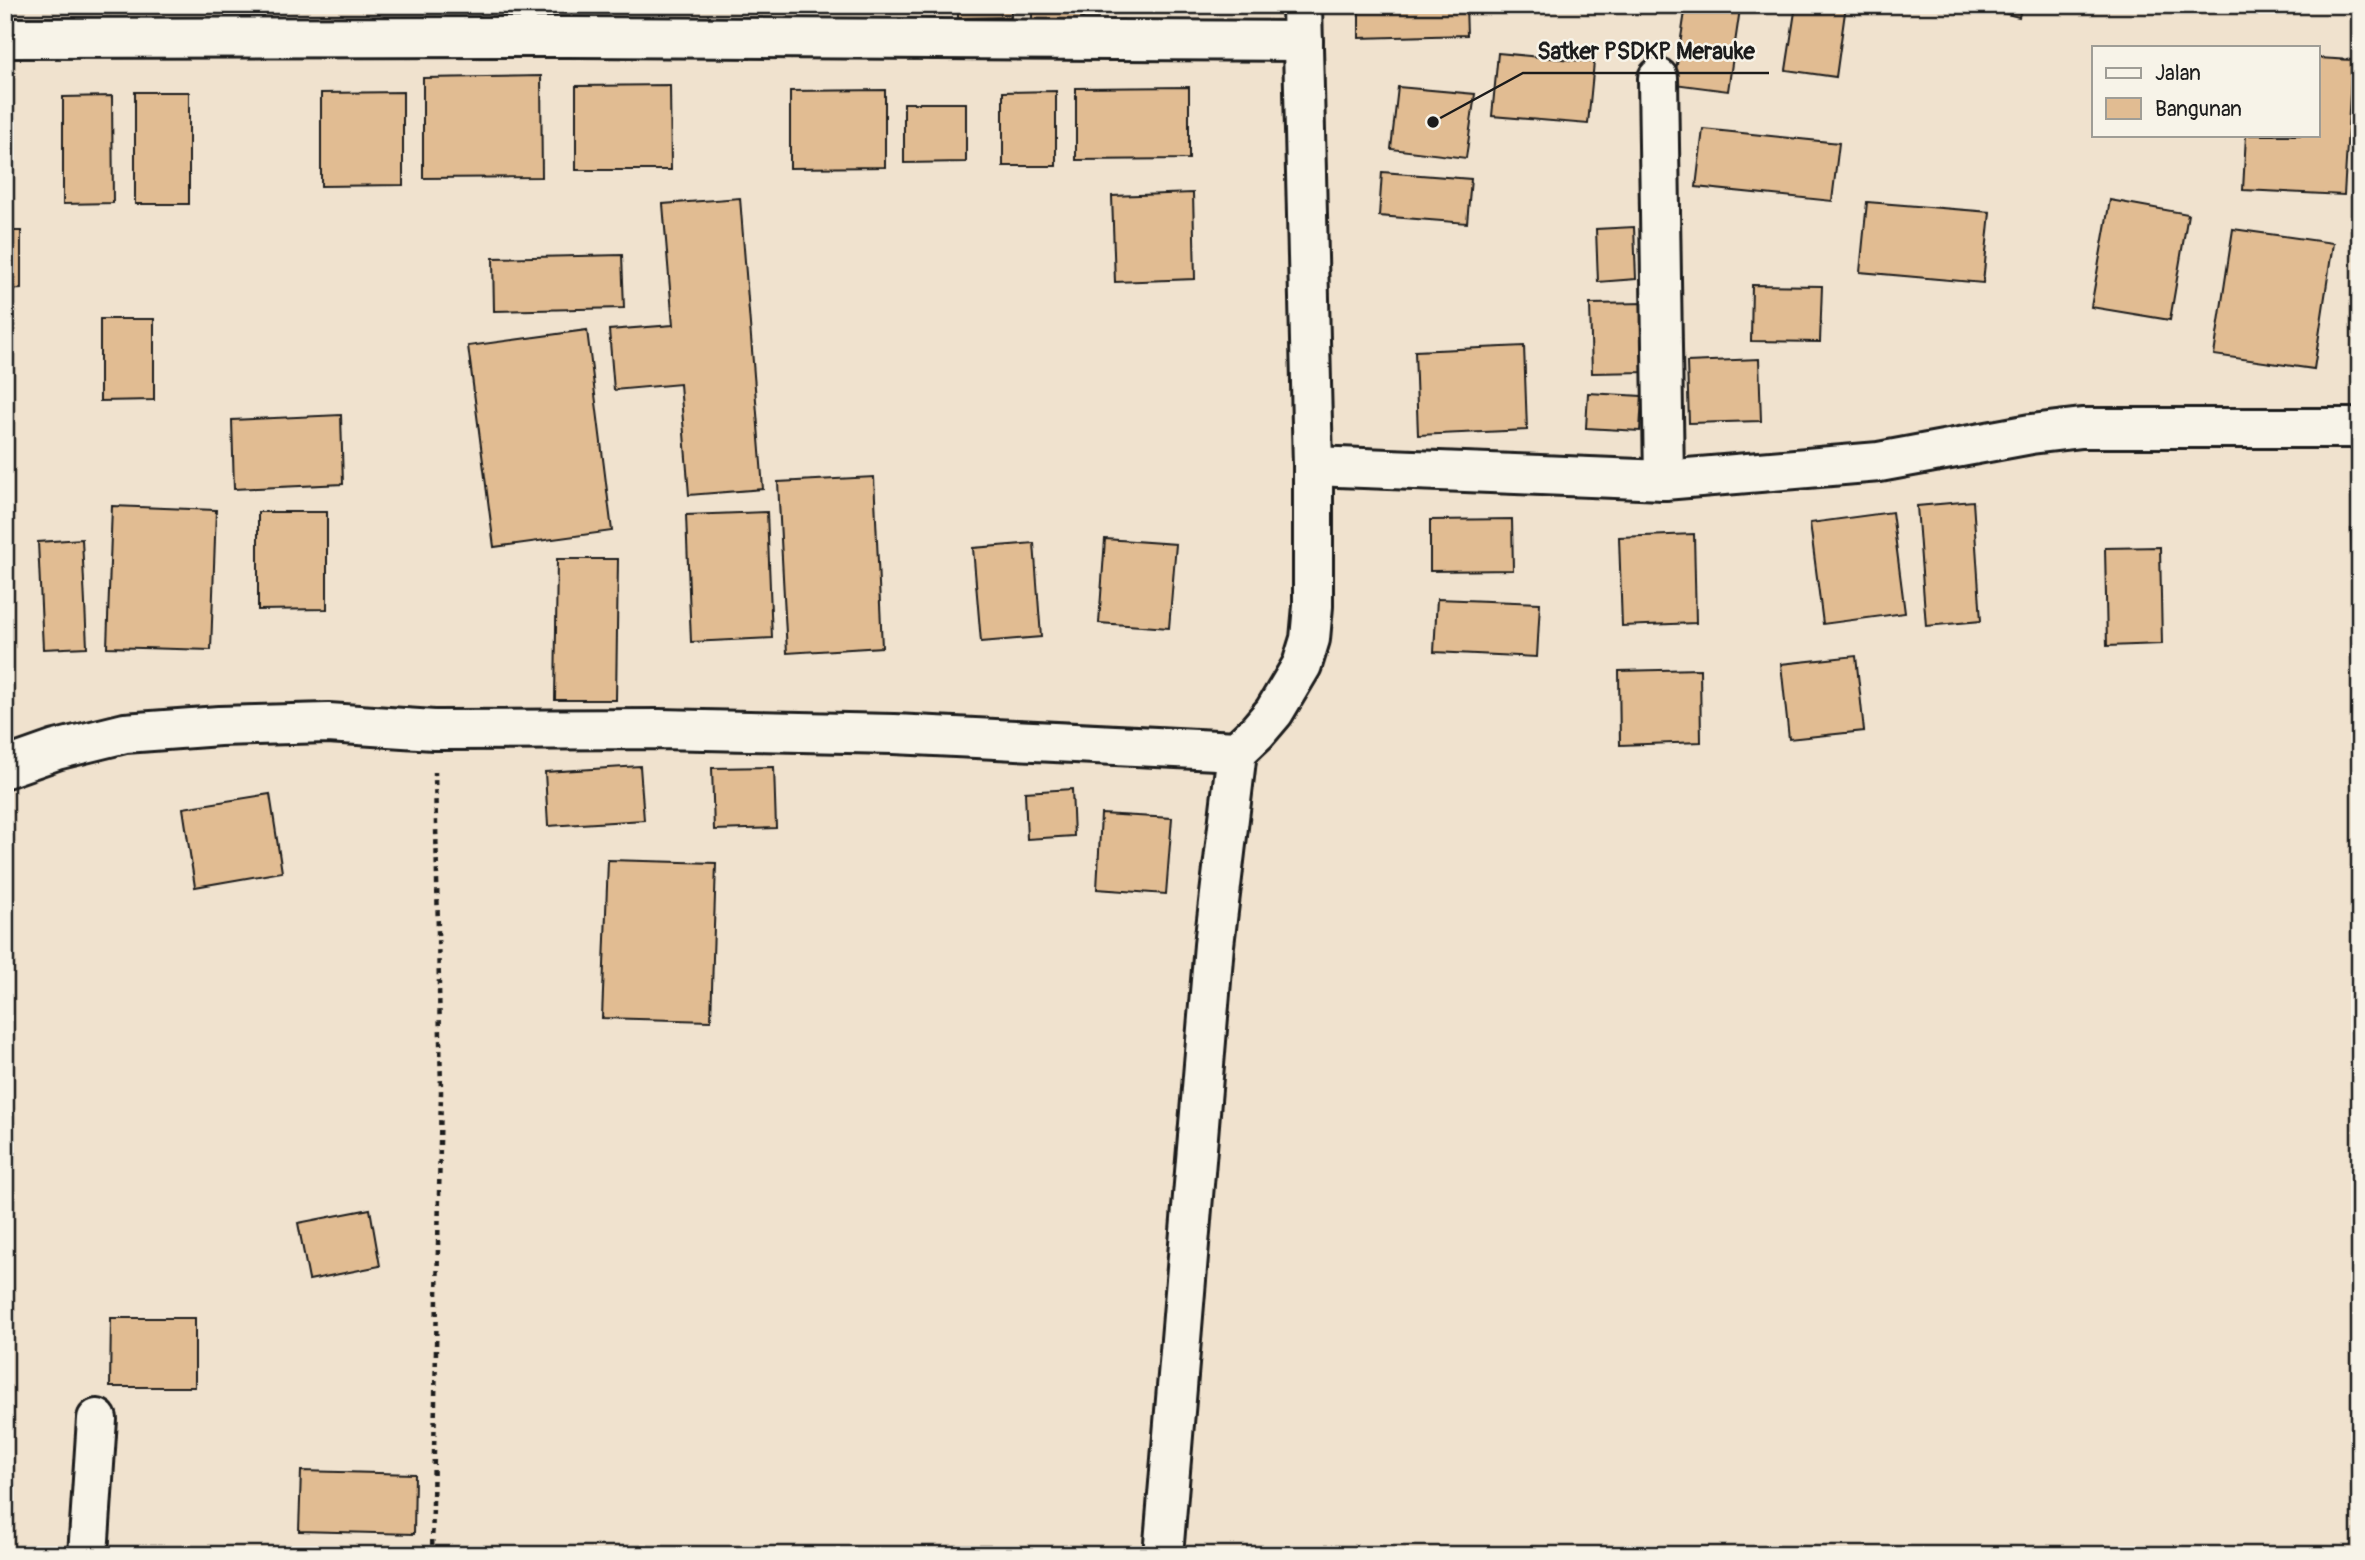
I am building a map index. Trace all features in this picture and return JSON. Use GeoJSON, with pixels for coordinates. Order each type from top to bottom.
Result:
{"type":"FeatureCollection","features":[{"type":"Feature","properties":{"kind":"street"},"geometry":{"type":"LineString","coordinates":[[5,38],[583,37],[1303,23],[1313,466],[1313,606],[1310,639],[1302,665],[1274,712],[1258,732],[1237,751],[1214,945],[1163,1555]]}},
{"type":"Feature","properties":{"kind":"street"},"geometry":{"type":"LineString","coordinates":[[1658,78],[1664,480]]}},
{"type":"Feature","properties":{"kind":"street"},"geometry":{"type":"LineString","coordinates":[[1313,466],[1664,480],[1879,462],[2031,434],[2082,428],[2360,428]]}},
{"type":"Feature","properties":{"kind":"street"},"geometry":{"type":"LineString","coordinates":[[5,768],[56,750],[125,733],[219,726],[328,723],[434,730],[659,729],[894,734],[1237,751]]}},
{"type":"Feature","properties":{"kind":"street"},"geometry":{"type":"LineString","coordinates":[[88,1555],[97,1419]]}},
{"type":"Feature","properties":{"kind":"path"},"geometry":{"type":"LineString","coordinates":[[432,1555],[441,1092],[434,730]]}},
{"type":"Feature","properties":{"kind":"building"},"geometry":{"type":"Polygon","coordinates":[[[878,5],[929,5],[929,10],[878,11],[878,5]]]}},
{"type":"Feature","properties":{"kind":"building"},"geometry":{"type":"Polygon","coordinates":[[[958,5],[1011,5],[1011,17],[958,18],[958,5]]]}},
{"type":"Feature","properties":{"kind":"building"},"geometry":{"type":"Polygon","coordinates":[[[1032,5],[1082,5],[1083,22],[1032,22],[1032,5]]]}},
{"type":"Feature","properties":{"kind":"building"},"geometry":{"type":"Polygon","coordinates":[[[1359,5],[1466,5],[1467,35],[1359,38],[1359,5]]]}},
{"type":"Feature","properties":{"kind":"building"},"geometry":{"type":"Polygon","coordinates":[[[1686,5],[1740,9],[1728,91],[1674,84],[1686,5]]]}},
{"type":"Feature","properties":{"kind":"building"},"geometry":{"type":"Polygon","coordinates":[[[1796,5],[1846,5],[1836,77],[1786,70],[1796,5]]]}},
{"type":"Feature","properties":{"kind":"building"},"geometry":{"type":"Polygon","coordinates":[[[1971,5],[2022,5],[2019,17],[1971,5]]]}},
{"type":"Feature","properties":{"kind":"building"},"geometry":{"type":"Polygon","coordinates":[[[1498,53],[1594,62],[1588,124],[1492,116],[1498,53]]]}},
{"type":"Feature","properties":{"kind":"building"},"geometry":{"type":"Polygon","coordinates":[[[2320,58],[2352,60],[2344,195],[2243,190],[2246,136],[2320,136],[2320,58]]]}},
{"type":"Feature","properties":{"kind":"building"},"geometry":{"type":"Polygon","coordinates":[[[541,76],[542,177],[423,178],[423,78],[541,76]]]}},
{"type":"Feature","properties":{"kind":"building"},"geometry":{"type":"Polygon","coordinates":[[[670,85],[671,170],[576,170],[576,86],[670,85]]]}},
{"type":"Feature","properties":{"kind":"building"},"geometry":{"type":"Polygon","coordinates":[[[1189,87],[1189,159],[1076,160],[1076,88],[1189,87]]]}},
{"type":"Feature","properties":{"kind":"building"},"geometry":{"type":"Polygon","coordinates":[[[1398,87],[1475,94],[1466,158],[1391,149],[1398,87]]]}},
{"type":"Feature","properties":{"kind":"building"},"geometry":{"type":"Polygon","coordinates":[[[885,90],[885,167],[790,168],[790,91],[885,90]]]}},
{"type":"Feature","properties":{"kind":"building"},"geometry":{"type":"Polygon","coordinates":[[[1056,91],[1056,166],[1003,166],[1003,92],[1056,91]]]}},
{"type":"Feature","properties":{"kind":"building"},"geometry":{"type":"Polygon","coordinates":[[[135,92],[189,92],[189,204],[135,204],[135,92]]]}},
{"type":"Feature","properties":{"kind":"building"},"geometry":{"type":"Polygon","coordinates":[[[403,92],[403,185],[321,186],[321,93],[403,92]]]}},
{"type":"Feature","properties":{"kind":"building"},"geometry":{"type":"Polygon","coordinates":[[[112,96],[113,203],[63,204],[63,97],[112,96]]]}},
{"type":"Feature","properties":{"kind":"building"},"geometry":{"type":"Polygon","coordinates":[[[904,103],[966,103],[966,162],[904,163],[904,103]]]}},
{"type":"Feature","properties":{"kind":"building"},"geometry":{"type":"Polygon","coordinates":[[[1703,129],[1839,143],[1832,201],[1696,187],[1703,129]]]}},
{"type":"Feature","properties":{"kind":"building"},"geometry":{"type":"Polygon","coordinates":[[[1382,172],[1471,179],[1467,223],[1379,216],[1382,172]]]}},
{"type":"Feature","properties":{"kind":"building"},"geometry":{"type":"Polygon","coordinates":[[[1193,193],[1195,279],[1115,282],[1112,196],[1193,193]]]}},
{"type":"Feature","properties":{"kind":"building"},"geometry":{"type":"Polygon","coordinates":[[[740,198],[763,489],[689,495],[680,384],[614,390],[609,330],[673,325],[663,204],[740,198]]]}},
{"type":"Feature","properties":{"kind":"building"},"geometry":{"type":"Polygon","coordinates":[[[2110,200],[2188,214],[2170,320],[2091,307],[2110,200]]]}},
{"type":"Feature","properties":{"kind":"building"},"geometry":{"type":"Polygon","coordinates":[[[1867,202],[1990,212],[1983,283],[1860,272],[1867,202]]]}},
{"type":"Feature","properties":{"kind":"building"},"geometry":{"type":"Polygon","coordinates":[[[1634,227],[1636,279],[1598,282],[1596,229],[1634,227]]]}},
{"type":"Feature","properties":{"kind":"building"},"geometry":{"type":"Polygon","coordinates":[[[2233,229],[2333,243],[2314,369],[2214,355],[2233,229]]]}},
{"type":"Feature","properties":{"kind":"building"},"geometry":{"type":"Polygon","coordinates":[[[5,231],[21,231],[21,289],[5,290],[5,231]]]}},
{"type":"Feature","properties":{"kind":"building"},"geometry":{"type":"Polygon","coordinates":[[[622,255],[624,308],[494,311],[493,258],[622,255]]]}},
{"type":"Feature","properties":{"kind":"building"},"geometry":{"type":"Polygon","coordinates":[[[1752,285],[1822,286],[1820,342],[1751,341],[1752,285]]]}},
{"type":"Feature","properties":{"kind":"building"},"geometry":{"type":"Polygon","coordinates":[[[1646,303],[1647,372],[1592,373],[1590,304],[1646,303]]]}},
{"type":"Feature","properties":{"kind":"building"},"geometry":{"type":"Polygon","coordinates":[[[100,319],[154,319],[154,400],[100,401],[100,319]]]}},
{"type":"Feature","properties":{"kind":"building"},"geometry":{"type":"Polygon","coordinates":[[[587,330],[612,531],[494,547],[468,346],[587,330]]]}},
{"type":"Feature","properties":{"kind":"building"},"geometry":{"type":"Polygon","coordinates":[[[1524,346],[1527,430],[1418,435],[1415,351],[1524,346]]]}},
{"type":"Feature","properties":{"kind":"building"},"geometry":{"type":"Polygon","coordinates":[[[1759,359],[1761,421],[1689,423],[1687,362],[1759,359]]]}},
{"type":"Feature","properties":{"kind":"building"},"geometry":{"type":"Polygon","coordinates":[[[1588,393],[1642,396],[1640,431],[1586,428],[1588,393]]]}},
{"type":"Feature","properties":{"kind":"building"},"geometry":{"type":"Polygon","coordinates":[[[341,415],[343,484],[234,489],[232,420],[341,415]]]}},
{"type":"Feature","properties":{"kind":"building"},"geometry":{"type":"Polygon","coordinates":[[[874,477],[882,647],[787,653],[778,482],[874,477]]]}},
{"type":"Feature","properties":{"kind":"building"},"geometry":{"type":"Polygon","coordinates":[[[1973,501],[1981,621],[1926,626],[1917,506],[1973,501]]]}},
{"type":"Feature","properties":{"kind":"building"},"geometry":{"type":"Polygon","coordinates":[[[112,506],[216,510],[211,650],[107,647],[112,506]]]}},
{"type":"Feature","properties":{"kind":"building"},"geometry":{"type":"Polygon","coordinates":[[[258,512],[327,512],[327,609],[258,610],[258,512]]]}},
{"type":"Feature","properties":{"kind":"building"},"geometry":{"type":"Polygon","coordinates":[[[767,512],[772,638],[691,642],[686,515],[767,512]]]}},
{"type":"Feature","properties":{"kind":"building"},"geometry":{"type":"Polygon","coordinates":[[[1892,512],[1905,613],[1823,624],[1810,523],[1892,512]]]}},
{"type":"Feature","properties":{"kind":"building"},"geometry":{"type":"Polygon","coordinates":[[[1512,519],[1513,570],[1430,571],[1430,520],[1512,519]]]}},
{"type":"Feature","properties":{"kind":"building"},"geometry":{"type":"Polygon","coordinates":[[[2360,528],[2360,657],[2355,657],[2351,529],[2360,528]]]}},
{"type":"Feature","properties":{"kind":"building"},"geometry":{"type":"Polygon","coordinates":[[[1694,534],[1696,623],[1622,626],[1619,537],[1694,534]]]}},
{"type":"Feature","properties":{"kind":"building"},"geometry":{"type":"Polygon","coordinates":[[[82,539],[87,647],[43,649],[38,542],[82,539]]]}},
{"type":"Feature","properties":{"kind":"building"},"geometry":{"type":"Polygon","coordinates":[[[1105,539],[1176,544],[1169,628],[1099,623],[1105,539]]]}},
{"type":"Feature","properties":{"kind":"building"},"geometry":{"type":"Polygon","coordinates":[[[1034,543],[1041,637],[981,642],[973,548],[1034,543]]]}},
{"type":"Feature","properties":{"kind":"building"},"geometry":{"type":"Polygon","coordinates":[[[2160,547],[2162,644],[2107,646],[2105,548],[2160,547]]]}},
{"type":"Feature","properties":{"kind":"building"},"geometry":{"type":"Polygon","coordinates":[[[557,559],[618,559],[616,700],[555,700],[557,559]]]}},
{"type":"Feature","properties":{"kind":"building"},"geometry":{"type":"Polygon","coordinates":[[[1437,599],[1540,603],[1537,657],[1434,652],[1437,599]]]}},
{"type":"Feature","properties":{"kind":"building"},"geometry":{"type":"Polygon","coordinates":[[[1856,656],[1864,731],[1789,739],[1781,664],[1856,656]]]}},
{"type":"Feature","properties":{"kind":"building"},"geometry":{"type":"Polygon","coordinates":[[[1700,669],[1701,742],[1620,745],[1619,671],[1700,669]]]}},
{"type":"Feature","properties":{"kind":"building"},"geometry":{"type":"Polygon","coordinates":[[[640,766],[644,820],[548,826],[545,772],[640,766]]]}},
{"type":"Feature","properties":{"kind":"building"},"geometry":{"type":"Polygon","coordinates":[[[774,767],[776,828],[714,830],[712,768],[774,767]]]}},
{"type":"Feature","properties":{"kind":"building"},"geometry":{"type":"Polygon","coordinates":[[[1072,789],[1074,836],[1027,839],[1025,792],[1072,789]]]}},
{"type":"Feature","properties":{"kind":"building"},"geometry":{"type":"Polygon","coordinates":[[[270,794],[282,872],[195,887],[183,808],[270,794]]]}},
{"type":"Feature","properties":{"kind":"building"},"geometry":{"type":"Polygon","coordinates":[[[1101,814],[1172,818],[1166,894],[1097,889],[1101,814]]]}},
{"type":"Feature","properties":{"kind":"building"},"geometry":{"type":"Polygon","coordinates":[[[608,860],[716,863],[711,1021],[602,1018],[608,860]]]}},
{"type":"Feature","properties":{"kind":"building"},"geometry":{"type":"Polygon","coordinates":[[[370,1209],[380,1266],[309,1280],[298,1223],[370,1209]]]}},
{"type":"Feature","properties":{"kind":"building"},"geometry":{"type":"Polygon","coordinates":[[[111,1318],[195,1318],[195,1387],[110,1387],[111,1318]]]}},
{"type":"Feature","properties":{"kind":"building"},"geometry":{"type":"Polygon","coordinates":[[[301,1471],[415,1474],[414,1534],[299,1531],[301,1471]]]}},
{"type":"Feature","properties":{"kind":"place","name":"Satker PSDKP Merauke"},"geometry":{"type":"Point","coordinates":[1433,122]}}]}
